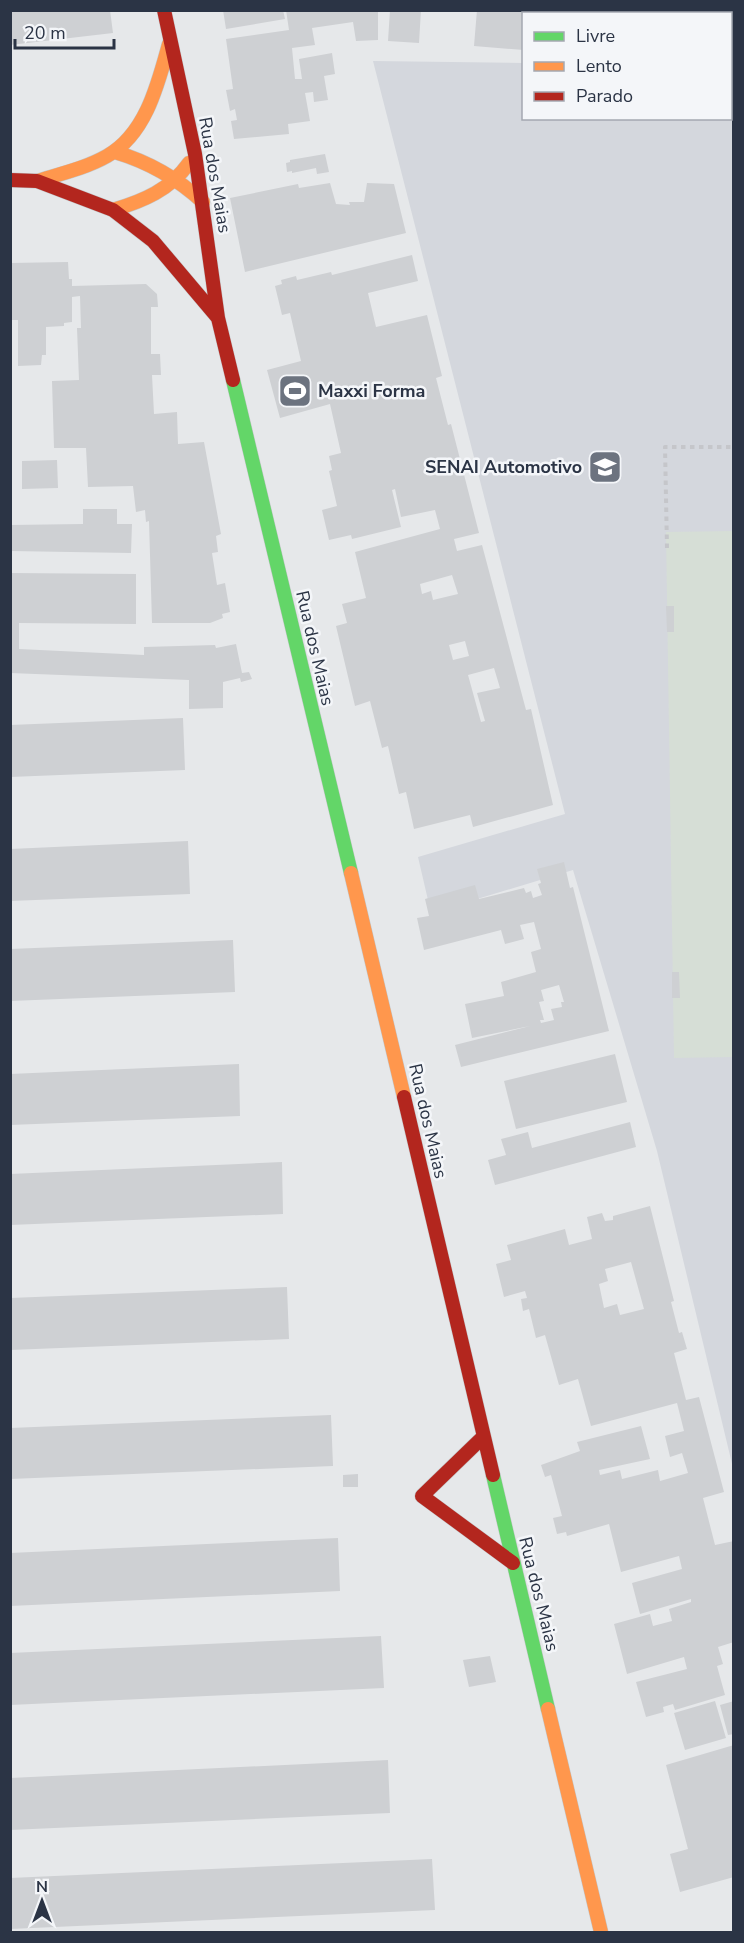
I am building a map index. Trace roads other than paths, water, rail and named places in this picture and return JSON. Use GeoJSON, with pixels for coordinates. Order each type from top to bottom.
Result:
{"type":"FeatureCollection","features":[{"type":"Feature","properties":{"kind":"main road","name":"Rua dos Maias"},"geometry":{"type":"LineString","coordinates":[[164,10],[195,154],[218,318],[601,1932]]}},
{"type":"Feature","properties":{"kind":"main road","name":"Rua dos Maias"},"geometry":{"type":"LineString","coordinates":[[115,152],[139,125],[157,85],[170,40]]}},
{"type":"Feature","properties":{"kind":"main road"},"geometry":{"type":"LineString","coordinates":[[10,180],[37,182],[115,152],[156,167],[188,187],[203,202]]}},
{"type":"Feature","properties":{"kind":"main road"},"geometry":{"type":"LineString","coordinates":[[114,210],[141,202],[162,190],[187,167],[195,154]]}},
{"type":"Feature","properties":{"kind":"main road","name":"Rua dos Maias"},"geometry":{"type":"LineString","coordinates":[[37,182],[114,210],[153,242],[218,318]]}},
{"type":"Feature","properties":{"kind":"main road"},"geometry":{"type":"LineString","coordinates":[[483,1437],[422,1496],[513,1563]]}},
{"type":"Feature","properties":{"kind":"place","name":"Maxxi Forma"},"geometry":{"type":"Point","coordinates":[295,391]}},
{"type":"Feature","properties":{"kind":"place","name":"SENAI Automotivo"},"geometry":{"type":"Point","coordinates":[605,467]}}]}
